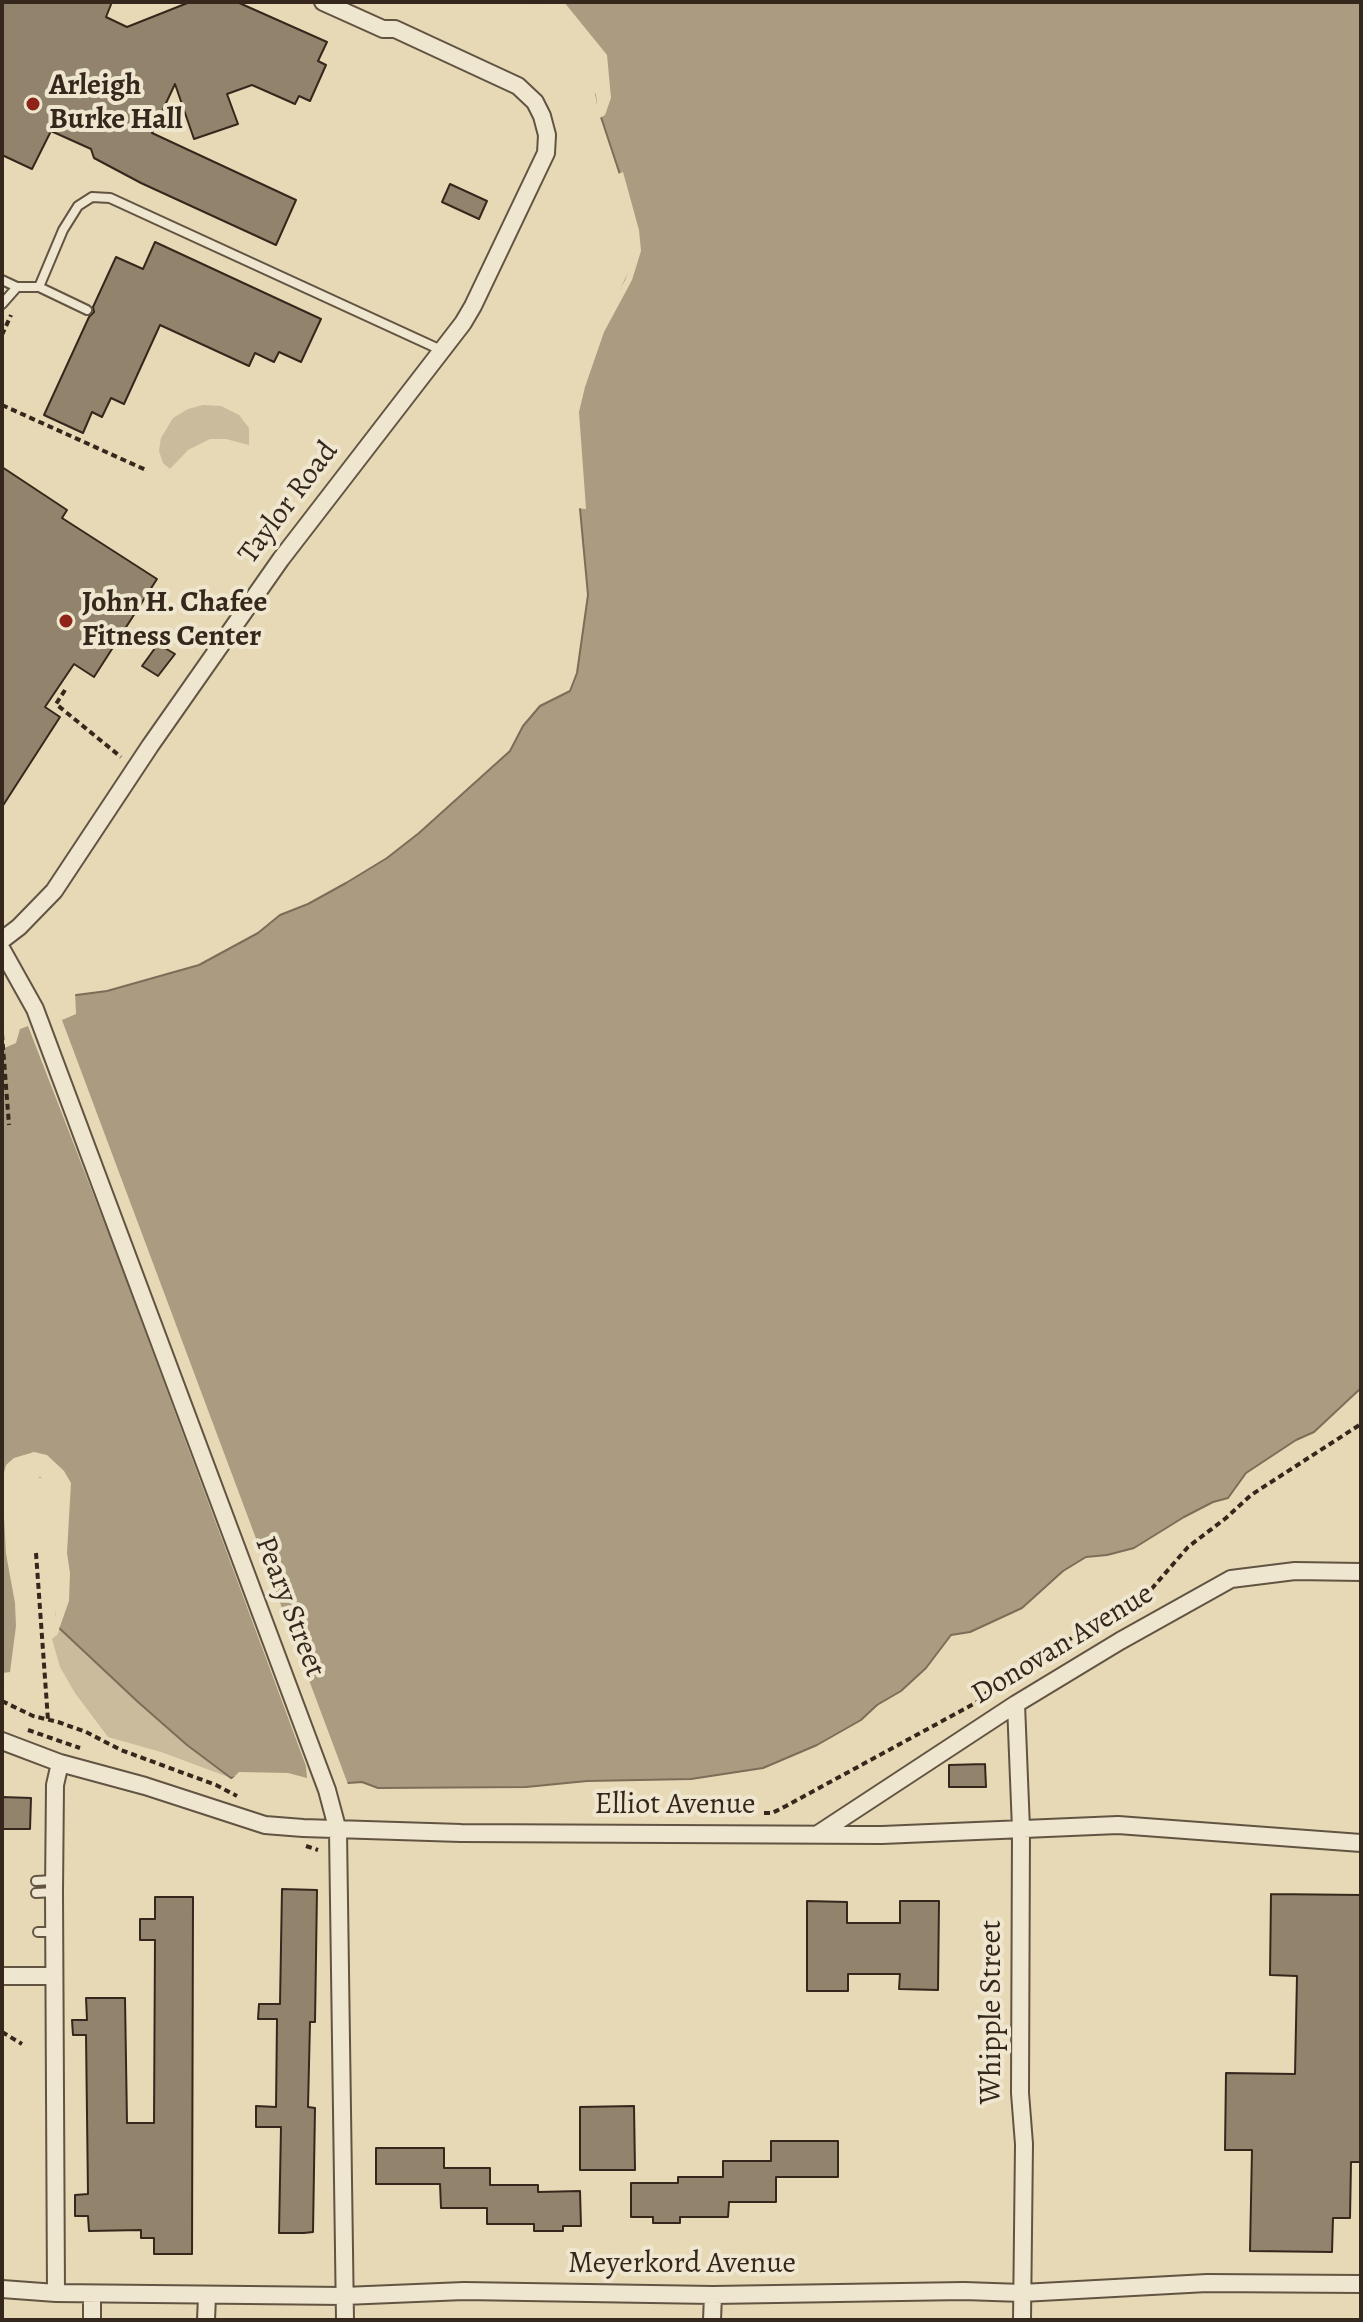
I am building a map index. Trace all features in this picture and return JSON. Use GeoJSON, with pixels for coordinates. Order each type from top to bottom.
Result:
{"type":"FeatureCollection","features":[{"type":"Feature","properties":{"kind":"street","name":"Taylor Road"},"geometry":{"type":"LineString","coordinates":[[2,940],[54,891],[150,746],[281,559],[473,306],[546,153],[547,135],[542,116],[535,102],[518,86],[395,29],[383,29],[323,2]]}},
{"type":"Feature","properties":{"kind":"street","name":"Peary Street"},"geometry":{"type":"LineString","coordinates":[[2,950],[35,1009],[327,1790],[338,1831],[345,2320]]}},
{"type":"Feature","properties":{"kind":"street","name":"Donovan Avenue"},"geometry":{"type":"LineString","coordinates":[[817,1835],[1016,1704],[1231,1579],[1295,1571],[1361,1572]]}},
{"type":"Feature","properties":{"kind":"street","name":"Whipple Street"},"geometry":{"type":"LineString","coordinates":[[1016,1704],[1021,1829],[1022,2320]]}},
{"type":"Feature","properties":{"kind":"street","name":"Elliot Avenue"},"geometry":{"type":"LineString","coordinates":[[2,1741],[60,1763],[145,1786],[265,1825],[338,1831],[882,1835],[1118,1825],[1361,1843]]}},
{"type":"Feature","properties":{"kind":"street"},"geometry":{"type":"LineString","coordinates":[[56,2293],[53,1976],[46,1937],[54,1886],[55,1785],[60,1763]]}},
{"type":"Feature","properties":{"kind":"street"},"geometry":{"type":"LineString","coordinates":[[2,1976],[53,1976]]}},
{"type":"Feature","properties":{"kind":"street","name":"Meyerkord Avenue"},"geometry":{"type":"LineString","coordinates":[[2,2289],[207,2296],[344,2296],[464,2291],[713,2295],[1022,2293],[1207,2283],[1361,2284]]}},
{"type":"Feature","properties":{"kind":"street"},"geometry":{"type":"LineString","coordinates":[[92,2294],[92,2320]]}},
{"type":"Feature","properties":{"kind":"street"},"geometry":{"type":"LineString","coordinates":[[712,2320],[713,2295]]}},
{"type":"Feature","properties":{"kind":"street"},"geometry":{"type":"LineString","coordinates":[[206,2320],[207,2296]]}},
{"type":"Feature","properties":{"kind":"lane"},"geometry":{"type":"LineString","coordinates":[[39,287],[63,230],[78,206],[92,197],[110,198],[441,350]]}},
{"type":"Feature","properties":{"kind":"lane"},"geometry":{"type":"LineString","coordinates":[[2,280],[17,287],[39,287],[87,310]]}},
{"type":"Feature","properties":{"kind":"lane"},"geometry":{"type":"LineString","coordinates":[[2,304],[17,287]]}},
{"type":"Feature","properties":{"kind":"lane"},"geometry":{"type":"LineString","coordinates":[[36,1881],[54,1886]]}},
{"type":"Feature","properties":{"kind":"lane"},"geometry":{"type":"LineString","coordinates":[[36,1893],[54,1886]]}},
{"type":"Feature","properties":{"kind":"path"},"geometry":{"type":"LineString","coordinates":[[2,405],[146,470]]}},
{"type":"Feature","properties":{"kind":"path"},"geometry":{"type":"LineString","coordinates":[[65,690],[56,704],[121,757]]}},
{"type":"Feature","properties":{"kind":"path"},"geometry":{"type":"LineString","coordinates":[[2,1034],[9,1125]]}},
{"type":"Feature","properties":{"kind":"path"},"geometry":{"type":"LineString","coordinates":[[764,1813],[772,1813],[786,1806],[979,1701],[1011,1674],[1148,1593],[1188,1547],[1251,1495],[1361,1424]]}},
{"type":"Feature","properties":{"kind":"path"},"geometry":{"type":"LineString","coordinates":[[36,1553],[48,1720]]}},
{"type":"Feature","properties":{"kind":"path"},"geometry":{"type":"LineString","coordinates":[[2,1701],[33,1716],[216,1785],[244,1801]]}},
{"type":"Feature","properties":{"kind":"path"},"geometry":{"type":"LineString","coordinates":[[2,2032],[22,2044]]}},
{"type":"Feature","properties":{"kind":"shaded area"},"geometry":{"type":"Polygon","coordinates":[[[526,2],[1361,2],[1361,1388],[1314,1432],[1296,1440],[1246,1473],[1228,1498],[1184,1517],[1134,1548],[1086,1557],[1063,1571],[1022,1608],[970,1632],[951,1635],[926,1668],[861,1720],[817,1745],[763,1768],[691,1779],[587,1781],[526,1787],[378,1788],[362,1782],[246,1775],[231,1778],[187,1745],[57,1626],[56,1547],[48,1479],[29,1473],[14,1486],[23,1665],[2,1678],[2,1044],[13,1028],[57,1006],[61,997],[107,991],[199,965],[258,933],[280,915],[308,904],[387,858],[510,751],[523,726],[540,706],[570,691],[577,673],[588,595],[576,466],[576,409],[584,371],[639,251],[636,223],[599,111],[591,60],[562,18],[548,4],[526,2]]]}},
{"type":"Feature","properties":{"kind":"shaded area"},"geometry":{"type":"Polygon","coordinates":[[[203,405],[221,406],[239,415],[249,428],[249,445],[226,439],[210,439],[188,450],[170,469],[163,463],[159,451],[161,438],[173,418],[203,405]]]}},
{"type":"Feature","properties":{"kind":"shaded area"},"geometry":{"type":"Polygon","coordinates":[[[64,1620],[288,1773],[231,1778],[161,1752],[108,1737],[60,1667],[52,1639],[64,1620]]]}},
{"type":"Feature","properties":{"kind":"pier"},"geometry":{"type":"Polygon","coordinates":[[[522,2],[564,2],[607,55],[611,98],[605,115],[598,119],[596,95],[583,67],[586,61],[558,30],[558,20],[546,8],[525,6],[522,2]]]}},
{"type":"Feature","properties":{"kind":"pier"},"geometry":{"type":"Polygon","coordinates":[[[623,172],[639,230],[641,251],[632,280],[604,332],[585,387],[579,412],[586,509],[577,508],[572,466],[572,409],[580,370],[592,340],[625,280],[635,251],[632,224],[615,175],[623,172]]]}},
{"type":"Feature","properties":{"kind":"pier"},"geometry":{"type":"Polygon","coordinates":[[[75,991],[76,1014],[62,1020],[349,1787],[246,1779],[229,1782],[239,1772],[288,1773],[307,1778],[306,1766],[111,1240],[28,1026],[20,1029],[16,1043],[2,1049],[2,1037],[11,1027],[13,1016],[23,1016],[22,1013],[54,1003],[59,994],[75,991]]]}},
{"type":"Feature","properties":{"kind":"pier"},"geometry":{"type":"Polygon","coordinates":[[[34,1452],[47,1455],[64,1471],[71,1483],[67,1553],[69,1601],[58,1632],[53,1626],[56,1615],[48,1569],[52,1547],[44,1515],[45,1481],[40,1477],[30,1477],[18,1487],[17,1523],[31,1650],[21,1678],[2,1682],[2,1673],[10,1672],[16,1626],[6,1554],[2,1480],[6,1465],[14,1458],[34,1452]]]}},
{"type":"Feature","properties":{"kind":"building"},"geometry":{"type":"Polygon","coordinates":[[[2,2],[112,2],[106,17],[127,27],[190,2],[237,2],[327,42],[318,61],[326,65],[310,101],[299,96],[295,104],[252,85],[227,94],[238,124],[194,139],[175,84],[152,133],[296,200],[276,245],[141,183],[94,158],[91,149],[51,131],[32,169],[2,155],[2,2]]]}},
{"type":"Feature","properties":{"kind":"building"},"geometry":{"type":"Polygon","coordinates":[[[450,184],[487,201],[479,219],[442,202],[450,184]]]}},
{"type":"Feature","properties":{"kind":"building"},"geometry":{"type":"Polygon","coordinates":[[[155,242],[321,319],[301,362],[279,352],[274,362],[255,353],[249,366],[160,325],[124,404],[111,398],[102,417],[92,412],[83,433],[44,415],[94,312],[93,307],[116,257],[143,269],[155,242]]]}},
{"type":"Feature","properties":{"kind":"building","name":"John H. Chafee Fitness Center"},"geometry":{"type":"Polygon","coordinates":[[[2,467],[67,510],[62,518],[157,579],[94,677],[74,664],[45,707],[60,717],[2,807],[2,467]]]}},
{"type":"Feature","properties":{"kind":"building"},"geometry":{"type":"Polygon","coordinates":[[[158,644],[175,654],[158,676],[142,666],[158,644]]]}},
{"type":"Feature","properties":{"kind":"building"},"geometry":{"type":"Polygon","coordinates":[[[985,1764],[986,1787],[949,1787],[949,1765],[985,1764]]]}},
{"type":"Feature","properties":{"kind":"building"},"geometry":{"type":"Polygon","coordinates":[[[2,1797],[31,1798],[30,1829],[2,1829],[2,1797]]]}},
{"type":"Feature","properties":{"kind":"building"},"geometry":{"type":"Polygon","coordinates":[[[282,1889],[317,1890],[315,2022],[310,2022],[308,2107],[315,2108],[313,2232],[304,2233],[279,2233],[281,2127],[256,2127],[256,2106],[276,2107],[277,2019],[258,2019],[259,2004],[280,2004],[282,1889]]]}},
{"type":"Feature","properties":{"kind":"building"},"geometry":{"type":"Polygon","coordinates":[[[1271,1894],[1361,1895],[1361,2162],[1351,2162],[1350,2218],[1333,2218],[1332,2252],[1250,2251],[1252,2150],[1225,2150],[1226,2073],[1295,2074],[1297,1976],[1270,1975],[1271,1894]]]}},
{"type":"Feature","properties":{"kind":"building"},"geometry":{"type":"Polygon","coordinates":[[[155,1897],[193,1897],[192,2254],[154,2254],[154,2238],[141,2238],[141,2230],[89,2231],[88,2216],[75,2216],[75,2195],[88,2194],[86,2035],[73,2035],[72,2020],[87,2020],[86,1998],[125,1998],[127,2123],[154,2123],[155,1940],[140,1940],[140,1919],[155,1919],[155,1897]]]}},
{"type":"Feature","properties":{"kind":"building"},"geometry":{"type":"Polygon","coordinates":[[[807,1901],[847,1902],[847,1923],[900,1923],[900,1901],[939,1901],[938,1990],[899,1989],[900,1974],[848,1974],[848,1991],[807,1991],[807,1901]]]}},
{"type":"Feature","properties":{"kind":"building"},"geometry":{"type":"Polygon","coordinates":[[[634,2106],[635,2170],[580,2170],[580,2107],[634,2106]]]}},
{"type":"Feature","properties":{"kind":"building"},"geometry":{"type":"Polygon","coordinates":[[[771,2141],[838,2141],[838,2177],[776,2177],[776,2202],[729,2202],[728,2217],[680,2217],[680,2223],[653,2223],[653,2217],[631,2217],[631,2183],[678,2183],[678,2177],[723,2177],[723,2161],[771,2161],[771,2141]]]}},
{"type":"Feature","properties":{"kind":"building"},"geometry":{"type":"Polygon","coordinates":[[[376,2148],[444,2148],[444,2168],[490,2168],[490,2185],[538,2185],[538,2192],[580,2191],[581,2226],[563,2226],[563,2231],[534,2231],[534,2224],[487,2224],[487,2208],[441,2208],[440,2184],[376,2184],[376,2148]]]}},
{"type":"Feature","properties":{"kind":"place","name":"Arleigh Burke Hall"},"geometry":{"type":"Point","coordinates":[33,104]}},
{"type":"Feature","properties":{"kind":"place","name":"John H. Chafee Fitness Center"},"geometry":{"type":"Point","coordinates":[66,621]}}]}
